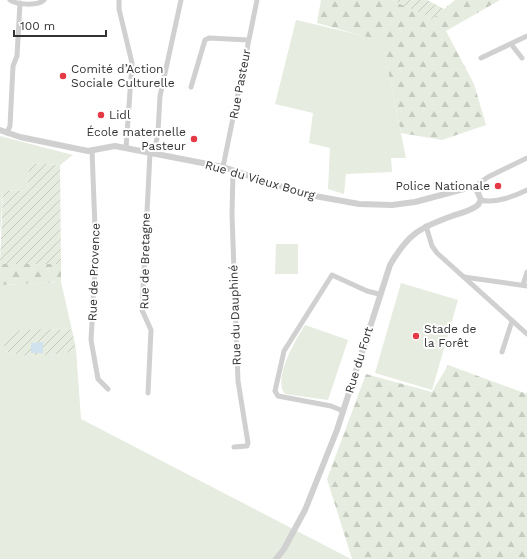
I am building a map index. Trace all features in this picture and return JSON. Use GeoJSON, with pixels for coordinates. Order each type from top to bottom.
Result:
{"type":"FeatureCollection","features":[{"type":"Feature","properties":{"kind":"street"},"geometry":{"type":"LineString","coordinates":[[10,0],[20,3],[38,3],[44,0]]}},
{"type":"Feature","properties":{"kind":"street"},"geometry":{"type":"LineString","coordinates":[[119,0],[119,9],[132,63],[126,148]]}},
{"type":"Feature","properties":{"kind":"street","name":"Rue de Bretagne"},"geometry":{"type":"LineString","coordinates":[[148,393],[151,330],[142,310],[152,153],[158,132],[160,96],[182,0]]}},
{"type":"Feature","properties":{"kind":"street","name":"Rue Pasteur"},"geometry":{"type":"LineString","coordinates":[[223,167],[256,0]]}},
{"type":"Feature","properties":{"kind":"street"},"geometry":{"type":"LineString","coordinates":[[7,133],[10,126],[14,66],[17,56],[20,3]]}},
{"type":"Feature","properties":{"kind":"street"},"geometry":{"type":"LineString","coordinates":[[481,58],[527,36]]}},
{"type":"Feature","properties":{"kind":"street"},"geometry":{"type":"LineString","coordinates":[[191,87],[205,40],[209,38],[248,40]]}},
{"type":"Feature","properties":{"kind":"street"},"geometry":{"type":"LineString","coordinates":[[511,44],[522,58]]}},
{"type":"Feature","properties":{"kind":"street","name":"Rue du Vieux Bourg"},"geometry":{"type":"LineString","coordinates":[[0,130],[46,143],[88,151],[115,146],[223,167],[304,194],[359,204],[392,205],[415,202],[474,186]]}},
{"type":"Feature","properties":{"kind":"street","name":"Rue de Provence"},"geometry":{"type":"LineString","coordinates":[[92,150],[96,247],[91,340],[98,379],[108,389]]}},
{"type":"Feature","properties":{"kind":"street"},"geometry":{"type":"LineString","coordinates":[[527,158],[488,177],[474,186],[481,200],[490,201],[508,197],[527,190]]}},
{"type":"Feature","properties":{"kind":"street","name":"Rue du Dauphiné"},"geometry":{"type":"LineString","coordinates":[[233,171],[232,215],[238,381],[248,443],[247,446],[234,447]]}},
{"type":"Feature","properties":{"kind":"street","name":"Rue du Fort"},"geometry":{"type":"LineString","coordinates":[[276,559],[284,549],[305,510],[343,411],[379,294],[390,265],[400,248],[413,234],[426,226],[475,208],[481,200]]}},
{"type":"Feature","properties":{"kind":"street"},"geometry":{"type":"LineString","coordinates":[[426,226],[435,250],[527,334]]}},
{"type":"Feature","properties":{"kind":"street"},"geometry":{"type":"LineString","coordinates":[[463,277],[525,286],[527,272]]}},
{"type":"Feature","properties":{"kind":"street"},"geometry":{"type":"LineString","coordinates":[[343,411],[331,406],[278,396],[275,391],[284,351],[332,275],[366,291],[379,294]]}},
{"type":"Feature","properties":{"kind":"street"},"geometry":{"type":"LineString","coordinates":[[502,352],[512,321]]}},
{"type":"Feature","properties":{"kind":"green space"},"geometry":{"type":"Polygon","coordinates":[[[321,0],[392,0],[432,19],[455,0],[500,0],[446,31],[474,84],[486,125],[442,140],[401,133],[382,41],[317,23],[321,0]]]}},
{"type":"Feature","properties":{"kind":"green space"},"geometry":{"type":"Polygon","coordinates":[[[392,0],[427,0],[444,9],[432,19],[392,0]]]}},
{"type":"Feature","properties":{"kind":"green space"},"geometry":{"type":"Polygon","coordinates":[[[296,20],[382,40],[406,158],[391,158],[392,172],[346,174],[344,194],[328,189],[330,148],[309,143],[313,113],[275,104],[296,20]]]}},
{"type":"Feature","properties":{"kind":"green space"},"geometry":{"type":"Polygon","coordinates":[[[0,136],[73,155],[60,165],[29,163],[27,191],[3,190],[0,234],[0,136]]]}},
{"type":"Feature","properties":{"kind":"green space"},"geometry":{"type":"Polygon","coordinates":[[[29,163],[60,165],[61,264],[0,264],[3,190],[27,191],[29,163]]]}},
{"type":"Feature","properties":{"kind":"green space"},"geometry":{"type":"Polygon","coordinates":[[[276,244],[298,244],[298,274],[275,274],[276,244]]]}},
{"type":"Feature","properties":{"kind":"green space"},"geometry":{"type":"Polygon","coordinates":[[[0,264],[61,264],[61,282],[0,285],[0,264]]]}},
{"type":"Feature","properties":{"kind":"green space"},"geometry":{"type":"Polygon","coordinates":[[[61,282],[72,330],[47,329],[9,335],[4,343],[4,351],[26,356],[64,354],[76,349],[81,419],[351,559],[0,559],[0,285],[61,282]]]}},
{"type":"Feature","properties":{"kind":"green space","name":"Stade de la Forêt"},"geometry":{"type":"Polygon","coordinates":[[[401,283],[458,300],[432,390],[375,373],[401,283]]]}},
{"type":"Feature","properties":{"kind":"green space"},"geometry":{"type":"Polygon","coordinates":[[[305,325],[348,340],[328,400],[285,394],[282,387],[281,379],[283,369],[291,349],[305,325]]]}},
{"type":"Feature","properties":{"kind":"green space"},"geometry":{"type":"Polygon","coordinates":[[[47,329],[72,330],[76,349],[64,354],[26,356],[4,351],[4,343],[10,331],[47,329]]]}},
{"type":"Feature","properties":{"kind":"green space"},"geometry":{"type":"Polygon","coordinates":[[[448,365],[527,394],[527,559],[352,559],[327,479],[366,374],[432,392],[448,365]]]}},
{"type":"Feature","properties":{"kind":"water"},"geometry":{"type":"Polygon","coordinates":[[[43,342],[43,353],[31,353],[31,343],[43,342]]]}},
{"type":"Feature","properties":{"kind":"place","name":"Comité d’Action Sociale Culturelle"},"geometry":{"type":"Point","coordinates":[63,76]}},
{"type":"Feature","properties":{"kind":"place","name":"Lidl"},"geometry":{"type":"Point","coordinates":[101,115]}},
{"type":"Feature","properties":{"kind":"place","name":"École maternelle Pasteur"},"geometry":{"type":"Point","coordinates":[194,139]}},
{"type":"Feature","properties":{"kind":"place","name":"Police Nationale"},"geometry":{"type":"Point","coordinates":[498,186]}},
{"type":"Feature","properties":{"kind":"place","name":"Stade de la Forêt"},"geometry":{"type":"Point","coordinates":[416,336]}}]}
